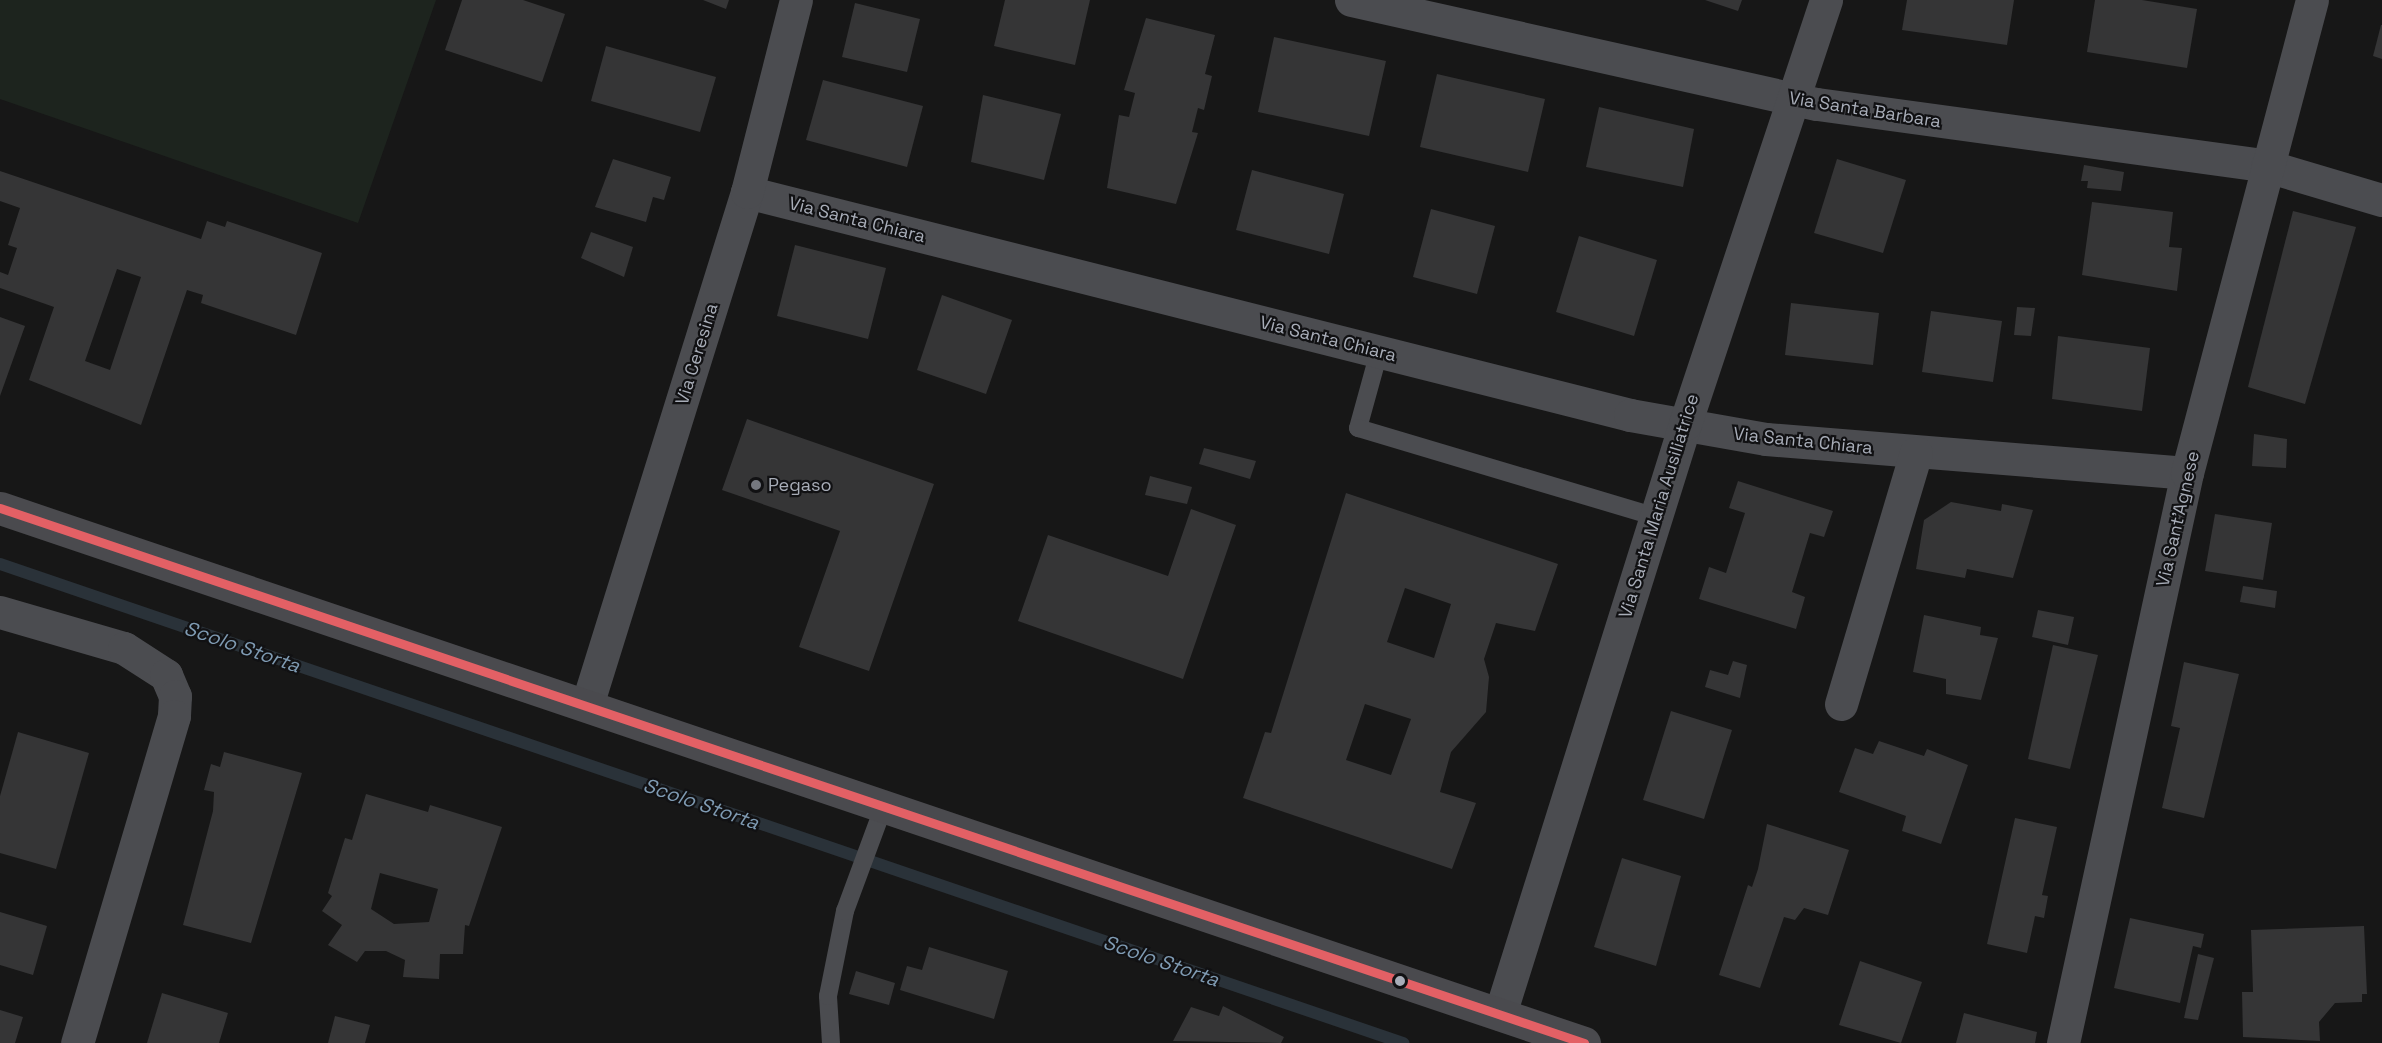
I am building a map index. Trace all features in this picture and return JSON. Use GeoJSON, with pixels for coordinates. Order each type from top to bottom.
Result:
{"type":"FeatureCollection","features":[{"type":"Feature","properties":{"kind":"main road"},"geometry":{"type":"LineString","coordinates":[[0,508],[885,803],[1580,1042]]}},
{"type":"Feature","properties":{"kind":"street","name":"Via Ceresina"},"geometry":{"type":"LineString","coordinates":[[587,705],[747,192],[796,0]]}},
{"type":"Feature","properties":{"kind":"street","name":"Via Santa Barbara"},"geometry":{"type":"LineString","coordinates":[[1351,0],[1450,11],[1795,99],[2267,166],[2382,200]]}},
{"type":"Feature","properties":{"kind":"street","name":"Via Santa Maria Ausiliatrice"},"geometry":{"type":"LineString","coordinates":[[1500,1014],[1685,424],[1795,99],[1826,0]]}},
{"type":"Feature","properties":{"kind":"street","name":"Via Sant'Agnese"},"geometry":{"type":"LineString","coordinates":[[2063,1043],[2187,473],[2312,0]]}},
{"type":"Feature","properties":{"kind":"street","name":"Via Santa Chiara"},"geometry":{"type":"LineString","coordinates":[[747,192],[1379,352],[1685,424],[1766,439],[1916,453],[2187,473]]}},
{"type":"Feature","properties":{"kind":"street"},"geometry":{"type":"LineString","coordinates":[[1841,704],[1916,453]]}},
{"type":"Feature","properties":{"kind":"street"},"geometry":{"type":"LineString","coordinates":[[0,612],[124,648],[166,675],[175,696],[174,716],[77,1043]]}},
{"type":"Feature","properties":{"kind":"lane"},"geometry":{"type":"LineString","coordinates":[[1379,352],[1358,428],[1656,517]]}},
{"type":"Feature","properties":{"kind":"lane"},"geometry":{"type":"LineString","coordinates":[[831,1043],[828,996],[855,887],[885,803]]}},
{"type":"Feature","properties":{"kind":"shaded area"},"geometry":{"type":"Polygon","coordinates":[[[0,0],[436,0],[358,223],[0,99],[0,0]]]}},
{"type":"Feature","properties":{"kind":"building"},"geometry":{"type":"Polygon","coordinates":[[[462,0],[523,0],[565,14],[542,82],[445,50],[462,0]]]}},
{"type":"Feature","properties":{"kind":"building"},"geometry":{"type":"Polygon","coordinates":[[[703,0],[729,0],[726,9],[703,0]]]}},
{"type":"Feature","properties":{"kind":"building"},"geometry":{"type":"Polygon","coordinates":[[[1005,0],[1090,0],[1075,65],[994,46],[1005,0]]]}},
{"type":"Feature","properties":{"kind":"building"},"geometry":{"type":"Polygon","coordinates":[[[1705,0],[1742,0],[1738,11],[1705,0]]]}},
{"type":"Feature","properties":{"kind":"building"},"geometry":{"type":"Polygon","coordinates":[[[1907,0],[2014,0],[2007,45],[1902,30],[1907,0]]]}},
{"type":"Feature","properties":{"kind":"building"},"geometry":{"type":"Polygon","coordinates":[[[2095,0],[2142,0],[2197,9],[2187,68],[2087,52],[2095,0]]]}},
{"type":"Feature","properties":{"kind":"building"},"geometry":{"type":"Polygon","coordinates":[[[855,3],[920,19],[907,72],[842,57],[855,3]]]}},
{"type":"Feature","properties":{"kind":"building"},"geometry":{"type":"Polygon","coordinates":[[[1146,18],[1215,35],[1205,74],[1212,76],[1204,110],[1198,108],[1192,132],[1198,133],[1176,204],[1107,188],[1119,115],[1129,117],[1135,93],[1124,90],[1146,18]]]}},
{"type":"Feature","properties":{"kind":"building"},"geometry":{"type":"Polygon","coordinates":[[[2382,25],[2382,59],[2373,56],[2382,25]]]}},
{"type":"Feature","properties":{"kind":"building"},"geometry":{"type":"Polygon","coordinates":[[[1274,37],[1386,61],[1369,136],[1258,112],[1274,37]]]}},
{"type":"Feature","properties":{"kind":"building"},"geometry":{"type":"Polygon","coordinates":[[[606,46],[716,77],[700,132],[591,101],[606,46]]]}},
{"type":"Feature","properties":{"kind":"building"},"geometry":{"type":"Polygon","coordinates":[[[1437,74],[1545,99],[1528,172],[1420,147],[1437,74]]]}},
{"type":"Feature","properties":{"kind":"building"},"geometry":{"type":"Polygon","coordinates":[[[823,80],[923,106],[907,167],[806,140],[823,80]]]}},
{"type":"Feature","properties":{"kind":"building"},"geometry":{"type":"Polygon","coordinates":[[[983,95],[1061,114],[1044,180],[971,162],[983,95]]]}},
{"type":"Feature","properties":{"kind":"building"},"geometry":{"type":"Polygon","coordinates":[[[1599,107],[1694,129],[1683,187],[1586,167],[1599,107]]]}},
{"type":"Feature","properties":{"kind":"building"},"geometry":{"type":"Polygon","coordinates":[[[613,159],[671,177],[664,200],[653,197],[646,222],[595,207],[613,159]]]}},
{"type":"Feature","properties":{"kind":"building"},"geometry":{"type":"Polygon","coordinates":[[[1837,159],[1906,180],[1883,253],[1814,233],[1837,159]]]}},
{"type":"Feature","properties":{"kind":"building"},"geometry":{"type":"Polygon","coordinates":[[[2084,165],[2124,172],[2121,191],[2087,188],[2088,181],[2081,181],[2084,165]]]}},
{"type":"Feature","properties":{"kind":"building"},"geometry":{"type":"Polygon","coordinates":[[[1252,170],[1344,194],[1329,254],[1236,230],[1252,170]]]}},
{"type":"Feature","properties":{"kind":"building"},"geometry":{"type":"Polygon","coordinates":[[[0,171],[201,239],[207,221],[225,227],[227,221],[322,253],[296,335],[201,303],[203,295],[187,290],[141,425],[29,380],[54,307],[0,288],[0,272],[8,275],[17,248],[8,245],[20,208],[0,201],[0,171]],[[117,269],[85,361],[110,370],[141,277],[117,269]]]}},
{"type":"Feature","properties":{"kind":"building"},"geometry":{"type":"Polygon","coordinates":[[[2092,202],[2173,212],[2169,247],[2182,248],[2177,291],[2082,275],[2092,202]]]}},
{"type":"Feature","properties":{"kind":"building"},"geometry":{"type":"Polygon","coordinates":[[[1431,209],[1495,226],[1477,294],[1413,277],[1431,209]]]}},
{"type":"Feature","properties":{"kind":"building"},"geometry":{"type":"Polygon","coordinates":[[[2293,211],[2356,227],[2305,404],[2248,387],[2293,211]]]}},
{"type":"Feature","properties":{"kind":"building"},"geometry":{"type":"Polygon","coordinates":[[[591,232],[633,247],[624,277],[581,258],[591,232]]]}},
{"type":"Feature","properties":{"kind":"building"},"geometry":{"type":"Polygon","coordinates":[[[1579,236],[1657,260],[1634,336],[1556,312],[1579,236]]]}},
{"type":"Feature","properties":{"kind":"building"},"geometry":{"type":"Polygon","coordinates":[[[795,245],[886,268],[868,339],[777,316],[795,245]]]}},
{"type":"Feature","properties":{"kind":"building"},"geometry":{"type":"Polygon","coordinates":[[[942,295],[1012,320],[986,394],[917,370],[942,295]]]}},
{"type":"Feature","properties":{"kind":"building"},"geometry":{"type":"Polygon","coordinates":[[[1791,303],[1879,313],[1873,365],[1785,355],[1791,303]]]}},
{"type":"Feature","properties":{"kind":"building"},"geometry":{"type":"Polygon","coordinates":[[[2017,307],[2035,308],[2031,336],[2014,335],[2017,307]]]}},
{"type":"Feature","properties":{"kind":"building"},"geometry":{"type":"Polygon","coordinates":[[[1931,311],[2002,321],[1993,382],[1922,372],[1931,311]]]}},
{"type":"Feature","properties":{"kind":"building"},"geometry":{"type":"Polygon","coordinates":[[[0,317],[25,326],[0,396],[0,317]]]}},
{"type":"Feature","properties":{"kind":"building"},"geometry":{"type":"Polygon","coordinates":[[[2058,336],[2150,348],[2142,411],[2052,399],[2058,336]]]}},
{"type":"Feature","properties":{"kind":"building"},"geometry":{"type":"Polygon","coordinates":[[[747,419],[934,484],[869,671],[799,647],[840,531],[722,490],[747,419]]]}},
{"type":"Feature","properties":{"kind":"building"},"geometry":{"type":"Polygon","coordinates":[[[2254,434],[2287,439],[2286,468],[2252,466],[2254,434]]]}},
{"type":"Feature","properties":{"kind":"building"},"geometry":{"type":"Polygon","coordinates":[[[1204,448],[1256,461],[1250,479],[1199,464],[1204,448]]]}},
{"type":"Feature","properties":{"kind":"building"},"geometry":{"type":"Polygon","coordinates":[[[1150,476],[1192,487],[1187,504],[1145,495],[1150,476]]]}},
{"type":"Feature","properties":{"kind":"building"},"geometry":{"type":"Polygon","coordinates":[[[1738,481],[1833,511],[1824,537],[1810,533],[1792,592],[1805,597],[1796,629],[1699,599],[1709,567],[1726,573],[1745,513],[1729,508],[1738,481]]]}},
{"type":"Feature","properties":{"kind":"building"},"geometry":{"type":"Polygon","coordinates":[[[1346,493],[1558,564],[1535,631],[1496,623],[1484,659],[1489,677],[1486,712],[1451,752],[1440,792],[1476,803],[1452,869],[1243,798],[1265,732],[1271,733],[1346,493]],[[1405,588],[1387,642],[1434,658],[1451,604],[1405,588]],[[1365,704],[1346,760],[1391,775],[1411,719],[1365,704]]]}},
{"type":"Feature","properties":{"kind":"building"},"geometry":{"type":"Polygon","coordinates":[[[1951,502],[2001,511],[2002,504],[2033,510],[2013,578],[1967,569],[1965,578],[1916,569],[1924,520],[1951,502]]]}},
{"type":"Feature","properties":{"kind":"building"},"geometry":{"type":"Polygon","coordinates":[[[1191,509],[1236,525],[1183,679],[1018,621],[1048,535],[1168,576],[1191,509]]]}},
{"type":"Feature","properties":{"kind":"building"},"geometry":{"type":"Polygon","coordinates":[[[2215,514],[2272,523],[2263,580],[2205,571],[2215,514]]]}},
{"type":"Feature","properties":{"kind":"building"},"geometry":{"type":"Polygon","coordinates":[[[2243,586],[2277,591],[2275,608],[2240,602],[2243,586]]]}},
{"type":"Feature","properties":{"kind":"building"},"geometry":{"type":"Polygon","coordinates":[[[2038,610],[2074,617],[2068,645],[2032,637],[2038,610]]]}},
{"type":"Feature","properties":{"kind":"building"},"geometry":{"type":"Polygon","coordinates":[[[1924,615],[1981,627],[1980,635],[1998,638],[1981,700],[1946,694],[1946,679],[1913,672],[1924,615]]]}},
{"type":"Feature","properties":{"kind":"building"},"geometry":{"type":"Polygon","coordinates":[[[2053,645],[2098,655],[2070,769],[2028,759],[2053,645]]]}},
{"type":"Feature","properties":{"kind":"building"},"geometry":{"type":"Polygon","coordinates":[[[1733,661],[1747,665],[1740,698],[1705,687],[1710,670],[1728,675],[1733,661]]]}},
{"type":"Feature","properties":{"kind":"building"},"geometry":{"type":"Polygon","coordinates":[[[2184,662],[2239,674],[2204,818],[2162,808],[2180,728],[2171,726],[2184,662]]]}},
{"type":"Feature","properties":{"kind":"building"},"geometry":{"type":"Polygon","coordinates":[[[1671,711],[1732,730],[1704,819],[1643,800],[1671,711]]]}},
{"type":"Feature","properties":{"kind":"building"},"geometry":{"type":"Polygon","coordinates":[[[18,732],[89,753],[56,869],[0,853],[0,796],[18,732]]]}},
{"type":"Feature","properties":{"kind":"building"},"geometry":{"type":"Polygon","coordinates":[[[1879,741],[1924,756],[1927,749],[1968,765],[1941,844],[1902,831],[1906,816],[1839,792],[1855,748],[1873,754],[1879,741]]]}},
{"type":"Feature","properties":{"kind":"building"},"geometry":{"type":"Polygon","coordinates":[[[224,752],[302,773],[251,943],[183,925],[213,811],[214,792],[204,790],[211,764],[220,767],[224,752]]]}},
{"type":"Feature","properties":{"kind":"building"},"geometry":{"type":"Polygon","coordinates":[[[366,794],[428,812],[430,805],[502,827],[469,926],[465,925],[463,954],[440,954],[439,979],[403,977],[405,960],[386,951],[365,951],[357,962],[328,945],[342,925],[322,911],[332,896],[328,893],[345,838],[352,840],[366,794]],[[380,873],[371,909],[394,924],[429,922],[438,889],[380,873]]]}},
{"type":"Feature","properties":{"kind":"building"},"geometry":{"type":"Polygon","coordinates":[[[2015,818],[2057,827],[2042,895],[2048,896],[2044,918],[2035,916],[2027,953],[1987,944],[2015,818]]]}},
{"type":"Feature","properties":{"kind":"building"},"geometry":{"type":"Polygon","coordinates":[[[1767,824],[1849,850],[1828,915],[1804,908],[1795,920],[1784,917],[1760,988],[1719,975],[1748,885],[1752,887],[1758,869],[1767,824]]]}},
{"type":"Feature","properties":{"kind":"building"},"geometry":{"type":"Polygon","coordinates":[[[1622,858],[1681,876],[1656,966],[1594,947],[1622,858]]]}},
{"type":"Feature","properties":{"kind":"building"},"geometry":{"type":"Polygon","coordinates":[[[0,912],[47,926],[33,975],[0,965],[0,912]]]}},
{"type":"Feature","properties":{"kind":"building"},"geometry":{"type":"Polygon","coordinates":[[[2130,918],[2204,934],[2201,948],[2193,946],[2180,1003],[2114,988],[2130,918]]]}},
{"type":"Feature","properties":{"kind":"building"},"geometry":{"type":"Polygon","coordinates":[[[2364,926],[2367,994],[2362,994],[2362,1002],[2335,1003],[2319,1022],[2320,1041],[2243,1037],[2242,992],[2253,992],[2251,930],[2364,926]]]}},
{"type":"Feature","properties":{"kind":"building"},"geometry":{"type":"Polygon","coordinates":[[[929,947],[1008,971],[994,1019],[900,990],[907,966],[922,970],[929,947]]]}},
{"type":"Feature","properties":{"kind":"building"},"geometry":{"type":"Polygon","coordinates":[[[2198,954],[2214,958],[2198,1020],[2184,1018],[2198,954]]]}},
{"type":"Feature","properties":{"kind":"building"},"geometry":{"type":"Polygon","coordinates":[[[1860,961],[1922,982],[1901,1043],[1839,1025],[1860,961]]]}},
{"type":"Feature","properties":{"kind":"building"},"geometry":{"type":"Polygon","coordinates":[[[856,971],[895,983],[889,1005],[849,994],[856,971]]]}},
{"type":"Feature","properties":{"kind":"building"},"geometry":{"type":"Polygon","coordinates":[[[162,993],[228,1013],[219,1043],[147,1043],[162,993]]]}},
{"type":"Feature","properties":{"kind":"building"},"geometry":{"type":"Polygon","coordinates":[[[1223,1006],[1284,1037],[1281,1043],[1173,1041],[1191,1007],[1219,1016],[1223,1006]]]}},
{"type":"Feature","properties":{"kind":"building"},"geometry":{"type":"Polygon","coordinates":[[[0,1010],[23,1017],[15,1043],[0,1043],[0,1010]]]}},
{"type":"Feature","properties":{"kind":"building"},"geometry":{"type":"Polygon","coordinates":[[[1964,1013],[2037,1032],[2035,1043],[1956,1043],[1964,1013]]]}},
{"type":"Feature","properties":{"kind":"building"},"geometry":{"type":"Polygon","coordinates":[[[335,1016],[370,1025],[365,1043],[328,1043],[335,1016]]]}},
{"type":"Feature","properties":{"kind":"waterway","name":"Scolo Storta"},"geometry":{"type":"LineString","coordinates":[[0,564],[1403,1043]]}},
{"type":"Feature","properties":{"kind":"transit line"},"geometry":{"type":"LineString","coordinates":[[0,508],[1584,1043]]}},
{"type":"Feature","properties":{"kind":"place","name":"Pegaso"},"geometry":{"type":"Point","coordinates":[756,485]}}]}
